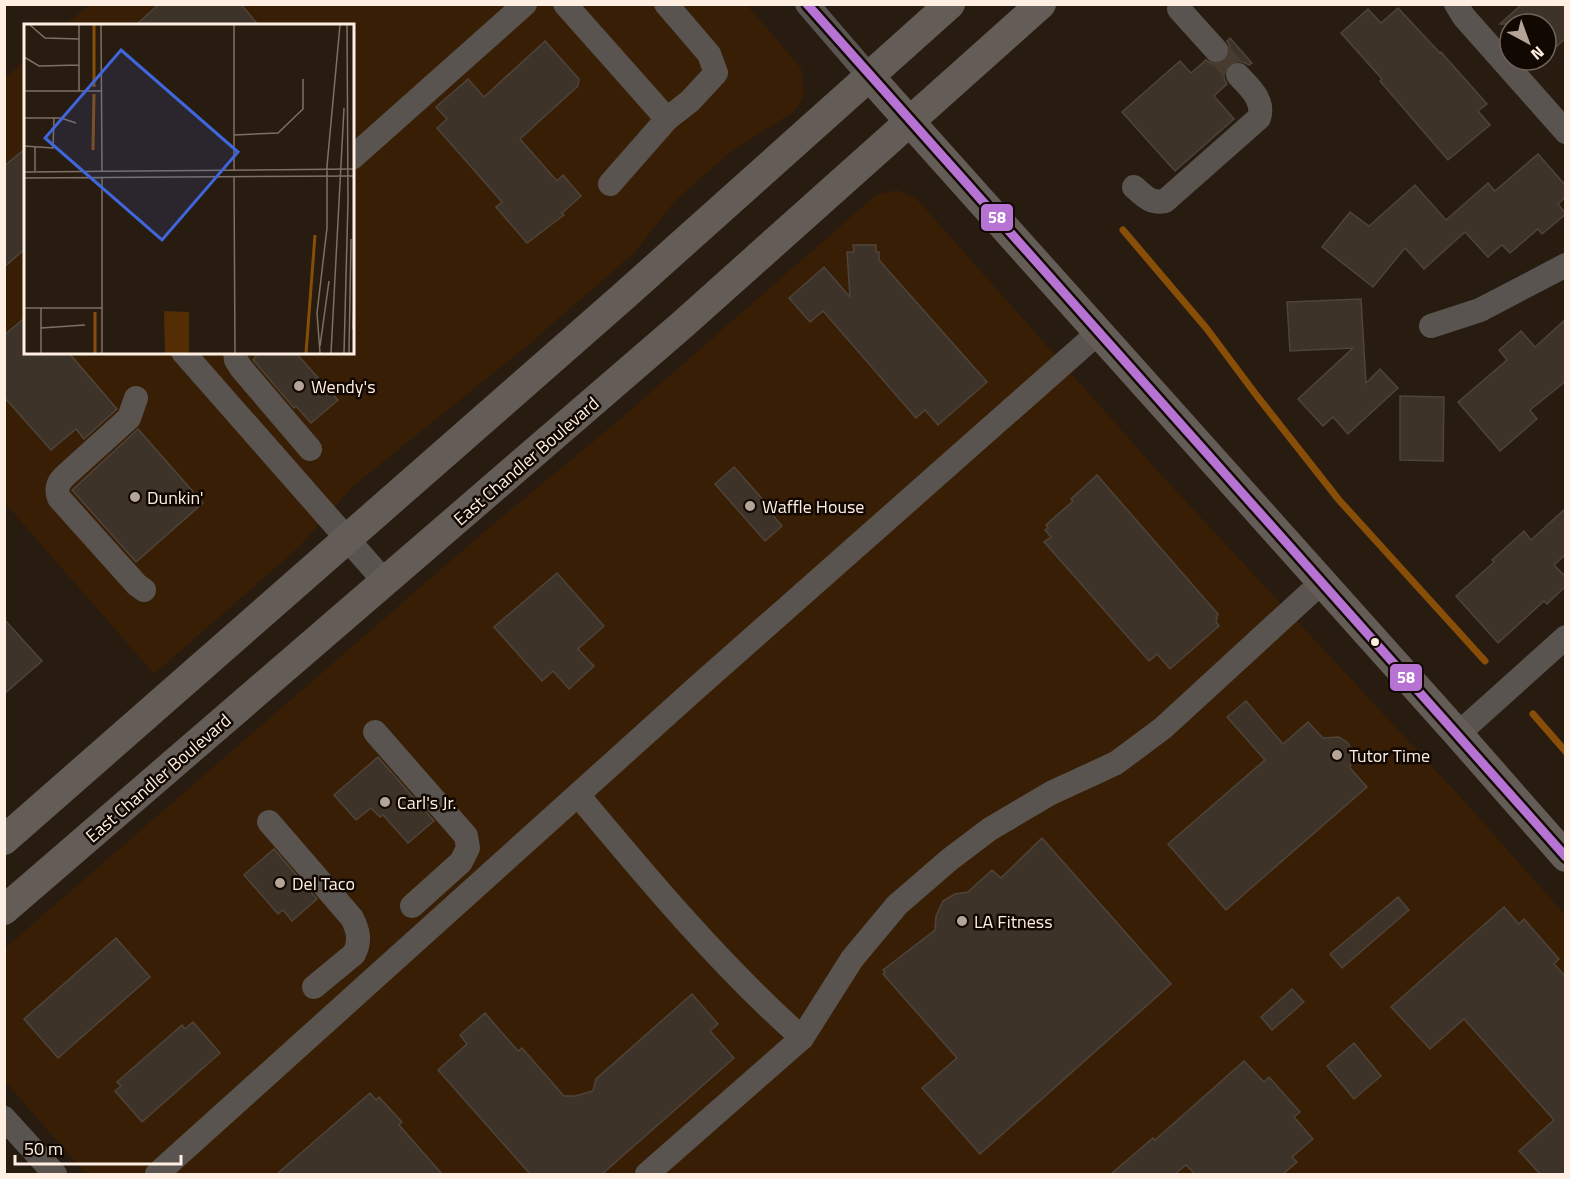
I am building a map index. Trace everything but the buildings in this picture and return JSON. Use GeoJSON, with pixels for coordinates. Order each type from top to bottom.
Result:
{"type":"FeatureCollection","features":[{"type":"Feature","properties":{"kind":"main road"},"geometry":{"type":"LineString","coordinates":[[4,840],[625,295],[950,4]]}},
{"type":"Feature","properties":{"kind":"main road","name":"East Chandler Boulevard"},"geometry":{"type":"LineString","coordinates":[[4,910],[386,583],[682,325],[1041,4]]}},
{"type":"Feature","properties":{"kind":"main road"},"geometry":{"type":"LineString","coordinates":[[869,76],[1566,857]]}},
{"type":"Feature","properties":{"kind":"street"},"geometry":{"type":"LineString","coordinates":[[354,156],[525,4]]}},
{"type":"Feature","properties":{"kind":"street"},"geometry":{"type":"LineString","coordinates":[[565,4],[668,118]]}},
{"type":"Feature","properties":{"kind":"street"},"geometry":{"type":"LineString","coordinates":[[610,184],[668,118],[690,101],[716,73],[709,54],[666,4]]}},
{"type":"Feature","properties":{"kind":"street"},"geometry":{"type":"LineString","coordinates":[[807,4],[869,76]]}},
{"type":"Feature","properties":{"kind":"street"},"geometry":{"type":"LineString","coordinates":[[1456,4],[1464,17],[1566,132]]}},
{"type":"Feature","properties":{"kind":"street"},"geometry":{"type":"LineString","coordinates":[[1179,9],[1216,50]]}},
{"type":"Feature","properties":{"kind":"street"},"geometry":{"type":"LineString","coordinates":[[1134,187],[1148,199],[1156,202],[1165,201],[1259,118],[1262,109],[1258,100],[1238,75]]}},
{"type":"Feature","properties":{"kind":"street"},"geometry":{"type":"LineString","coordinates":[[1431,326],[1480,310],[1566,266]]}},
{"type":"Feature","properties":{"kind":"street"},"geometry":{"type":"LineString","coordinates":[[157,1174],[578,795],[1099,332]]}},
{"type":"Feature","properties":{"kind":"street"},"geometry":{"type":"LineString","coordinates":[[185,354],[386,583]]}},
{"type":"Feature","properties":{"kind":"street"},"geometry":{"type":"LineString","coordinates":[[235,354],[241,368],[310,449]]}},
{"type":"Feature","properties":{"kind":"street"},"geometry":{"type":"LineString","coordinates":[[136,398],[129,418],[67,474],[59,482],[56,491],[59,498],[144,590]]}},
{"type":"Feature","properties":{"kind":"street"},"geometry":{"type":"LineString","coordinates":[[647,1174],[802,1038],[852,959],[897,905],[949,860],[990,829],[1051,793],[1116,763],[1163,728],[1322,582]]}},
{"type":"Feature","properties":{"kind":"street"},"geometry":{"type":"LineString","coordinates":[[1458,734],[1566,638]]}},
{"type":"Feature","properties":{"kind":"street"},"geometry":{"type":"LineString","coordinates":[[375,732],[466,836],[468,848],[461,862],[412,906]]}},
{"type":"Feature","properties":{"kind":"street"},"geometry":{"type":"LineString","coordinates":[[578,795],[661,892],[759,1000],[802,1038]]}},
{"type":"Feature","properties":{"kind":"street"},"geometry":{"type":"LineString","coordinates":[[269,822],[352,918],[358,929],[357,947],[354,954],[314,987]]}},
{"type":"Feature","properties":{"kind":"street"},"geometry":{"type":"LineString","coordinates":[[4,1118],[54,1174]]}},
{"type":"Feature","properties":{"kind":"shaded area"},"geometry":{"type":"Polygon","coordinates":[[[89,5],[747,5],[801,68],[804,92],[801,102],[792,113],[730,152],[675,201],[635,252],[528,345],[352,487],[299,547],[154,674],[5,503],[4,79],[24,61],[24,354],[354,354],[354,24],[66,24],[89,5]]]}},
{"type":"Feature","properties":{"kind":"shaded area"},"geometry":{"type":"Polygon","coordinates":[[[897,190],[916,198],[1155,468],[1466,803],[1565,915],[1565,1174],[86,1174],[5,1081],[4,949],[478,537],[626,414],[876,195],[897,190]]]}},
{"type":"Feature","properties":{"kind":"waterway"},"geometry":{"type":"LineString","coordinates":[[1123,230],[1207,329],[1339,500],[1485,661]]}},
{"type":"Feature","properties":{"kind":"waterway"},"geometry":{"type":"LineString","coordinates":[[1533,714],[1566,752]]}},
{"type":"Feature","properties":{"kind":"tunnel"},"geometry":{"type":"LineString","coordinates":[[1216,50],[1238,75]]}},
{"type":"Feature","properties":{"kind":"transit line","name":"58"},"geometry":{"type":"LineString","coordinates":[[807,4],[1566,857]]}},
{"type":"Feature","properties":{"kind":"place","name":"Wendy's"},"geometry":{"type":"Point","coordinates":[299,386]}},
{"type":"Feature","properties":{"kind":"place","name":"Dunkin'"},"geometry":{"type":"Point","coordinates":[135,497]}},
{"type":"Feature","properties":{"kind":"place","name":"Waffle House"},"geometry":{"type":"Point","coordinates":[750,506]}},
{"type":"Feature","properties":{"kind":"place","name":"Tutor Time"},"geometry":{"type":"Point","coordinates":[1337,755]}},
{"type":"Feature","properties":{"kind":"place","name":"Carl's Jr."},"geometry":{"type":"Point","coordinates":[385,802]}},
{"type":"Feature","properties":{"kind":"place","name":"Del Taco"},"geometry":{"type":"Point","coordinates":[280,883]}},
{"type":"Feature","properties":{"kind":"place","name":"LA Fitness"},"geometry":{"type":"Point","coordinates":[962,921]}}]}
